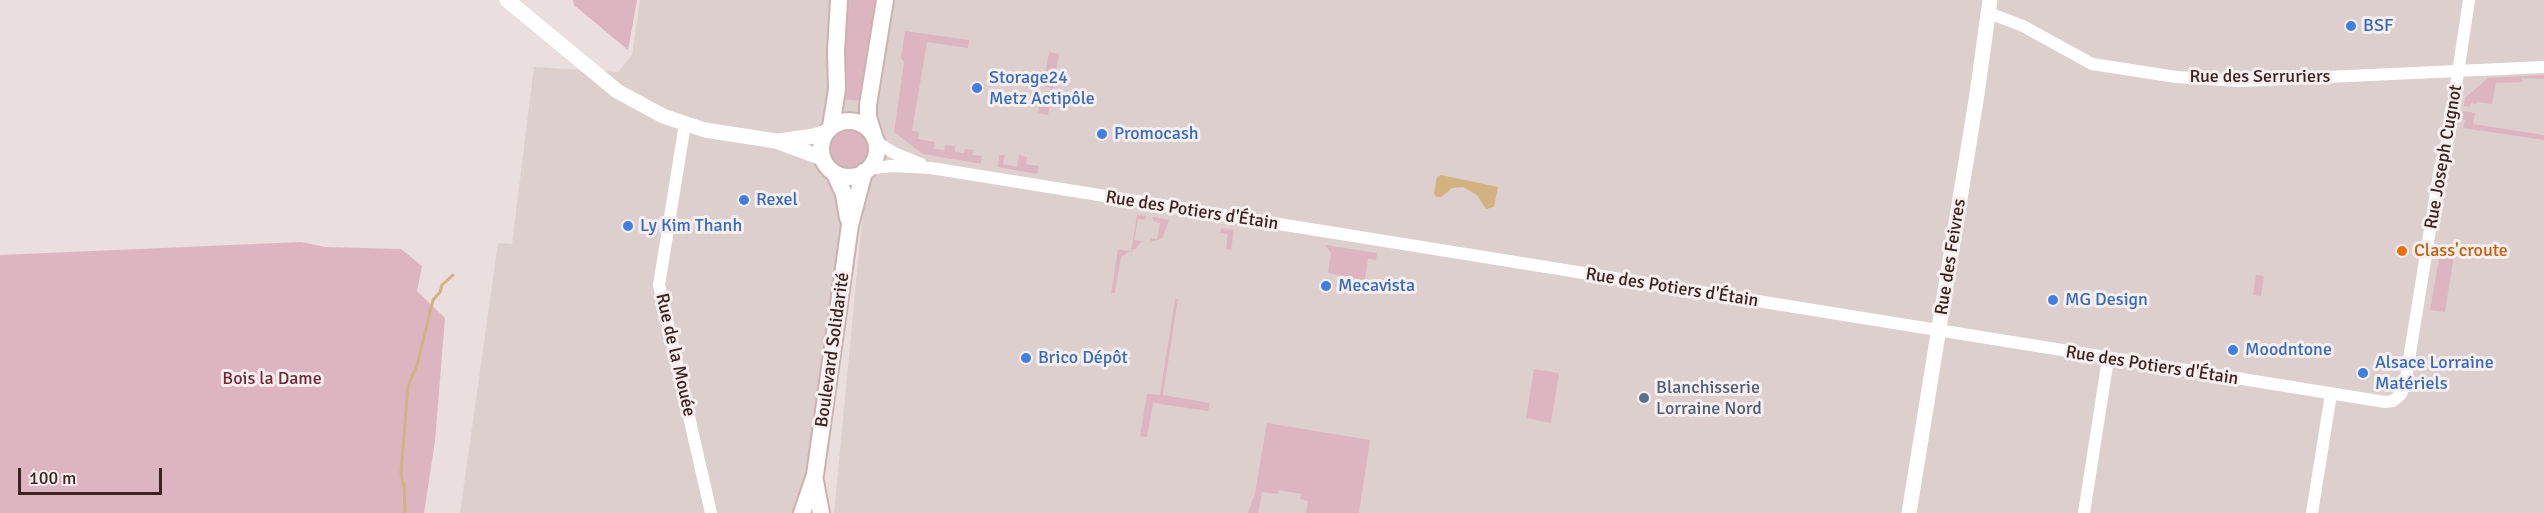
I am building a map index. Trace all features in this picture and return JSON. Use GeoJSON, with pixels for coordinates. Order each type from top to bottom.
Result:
{"type":"FeatureCollection","features":[{"type":"Feature","properties":{"kind":"main road"},"geometry":{"type":"LineString","coordinates":[[839,0],[836,39],[837,89],[829,129],[822,142],[822,158],[835,174],[848,177],[866,170],[875,156],[868,105],[885,0]]}},
{"type":"Feature","properties":{"kind":"main road"},"geometry":{"type":"LineString","coordinates":[[829,129],[845,122],[854,122],[867,129],[874,139]]}},
{"type":"Feature","properties":{"kind":"main road","name":"Boulevard Solidarité"},"geometry":{"type":"LineString","coordinates":[[802,513],[815,474],[850,225],[866,170]]}},
{"type":"Feature","properties":{"kind":"main road","name":"Boulevard Solidarité"},"geometry":{"type":"LineString","coordinates":[[835,174],[844,194],[850,225]]}},
{"type":"Feature","properties":{"kind":"main road","name":"Boulevard Solidarité"},"geometry":{"type":"LineString","coordinates":[[815,474],[821,513]]}},
{"type":"Feature","properties":{"kind":"street"},"geometry":{"type":"LineString","coordinates":[[507,0],[617,91],[663,116],[685,124],[776,141],[822,158]]}},
{"type":"Feature","properties":{"kind":"street","name":"Rue Joseph Cugnot"},"geometry":{"type":"LineString","coordinates":[[2405,384],[2469,0]]}},
{"type":"Feature","properties":{"kind":"street","name":"Rue des Serruriers"},"geometry":{"type":"LineString","coordinates":[[1989,7],[2079,59],[2092,64],[2176,77],[2240,81],[2544,67]]}},
{"type":"Feature","properties":{"kind":"street","name":"Rue des Feivres"},"geometry":{"type":"LineString","coordinates":[[1909,513],[1989,7]]}},
{"type":"Feature","properties":{"kind":"street","name":"Rue de la Mouée"},"geometry":{"type":"LineString","coordinates":[[685,124],[659,285],[711,513]]}},
{"type":"Feature","properties":{"kind":"street"},"geometry":{"type":"LineString","coordinates":[[776,141],[814,136],[829,129]]}},
{"type":"Feature","properties":{"kind":"street","name":"Rue des Potiers d'Étain"},"geometry":{"type":"LineString","coordinates":[[874,139],[894,153],[931,168]]}},
{"type":"Feature","properties":{"kind":"street","name":"Rue des Potiers d'Étain"},"geometry":{"type":"LineString","coordinates":[[866,170],[891,166],[931,168],[2385,402],[2393,401],[2401,394],[2405,384]]}},
{"type":"Feature","properties":{"kind":"street"},"geometry":{"type":"LineString","coordinates":[[2084,513],[2108,359]]}},
{"type":"Feature","properties":{"kind":"street"},"geometry":{"type":"LineString","coordinates":[[2313,513],[2331,394]]}},
{"type":"Feature","properties":{"kind":"shaded area"},"geometry":{"type":"Polygon","coordinates":[[[640,0],[872,0],[813,513],[460,513],[498,243],[512,244],[534,67],[618,72],[632,55],[640,0]]]}},
{"type":"Feature","properties":{"kind":"shaded area"},"geometry":{"type":"Polygon","coordinates":[[[883,0],[2544,0],[2544,513],[834,513],[883,0]]]}},
{"type":"Feature","properties":{"kind":"shaded area"},"geometry":{"type":"Polygon","coordinates":[[[1441,175],[1498,187],[1494,207],[1486,209],[1477,195],[1463,187],[1452,188],[1441,197],[1436,197],[1434,193],[1437,177],[1441,175]]]}},
{"type":"Feature","properties":{"kind":"green space"},"geometry":{"type":"Polygon","coordinates":[[[573,0],[637,0],[628,50],[574,5],[573,0]]]}},
{"type":"Feature","properties":{"kind":"green space"},"geometry":{"type":"Polygon","coordinates":[[[845,0],[879,0],[862,101],[842,99],[845,0]]]}},
{"type":"Feature","properties":{"kind":"green space"},"geometry":{"type":"Polygon","coordinates":[[[905,31],[969,40],[968,48],[927,42],[912,131],[919,132],[918,139],[935,142],[934,149],[944,150],[945,145],[955,146],[955,152],[964,153],[965,149],[973,150],[972,155],[982,156],[981,164],[923,154],[894,132],[904,62],[901,58],[905,31]]]}},
{"type":"Feature","properties":{"kind":"green space"},"geometry":{"type":"Polygon","coordinates":[[[1049,52],[1059,54],[1048,115],[1038,113],[1041,96],[1049,97],[1051,88],[1043,86],[1049,52]]]}},
{"type":"Feature","properties":{"kind":"green space"},"geometry":{"type":"Polygon","coordinates":[[[2544,75],[2544,79],[2521,78],[2523,82],[2496,83],[2492,104],[2477,102],[2476,104],[2471,103],[2470,107],[2464,106],[2465,98],[2488,78],[2544,75]]]}},
{"type":"Feature","properties":{"kind":"green space"},"geometry":{"type":"Polygon","coordinates":[[[2463,111],[2475,113],[2473,124],[2544,135],[2544,140],[2463,128],[2465,120],[2462,119],[2463,111]]]}},
{"type":"Feature","properties":{"kind":"green space"},"geometry":{"type":"Polygon","coordinates":[[[849,128],[864,134],[870,149],[864,164],[849,170],[834,164],[828,149],[834,134],[849,128]]]}},
{"type":"Feature","properties":{"kind":"green space"},"geometry":{"type":"Polygon","coordinates":[[[999,155],[1005,155],[1003,164],[1017,167],[1019,155],[1027,157],[1026,164],[1039,166],[1037,174],[998,167],[999,155]]]}},
{"type":"Feature","properties":{"kind":"green space"},"geometry":{"type":"Polygon","coordinates":[[[1137,215],[1146,216],[1145,220],[1138,219],[1134,240],[1142,241],[1131,251],[1137,215]]]}},
{"type":"Feature","properties":{"kind":"green space"},"geometry":{"type":"Polygon","coordinates":[[[1153,217],[1169,220],[1163,237],[1158,240],[1151,241],[1150,238],[1157,239],[1160,223],[1153,221],[1153,217]]]}},
{"type":"Feature","properties":{"kind":"green space"},"geometry":{"type":"Polygon","coordinates":[[[1221,228],[1234,230],[1231,250],[1226,249],[1228,234],[1220,233],[1221,228]]]}},
{"type":"Feature","properties":{"kind":"green space","name":"Bois la Dame"},"geometry":{"type":"Polygon","coordinates":[[[301,242],[325,247],[401,249],[422,266],[417,291],[445,318],[435,441],[424,513],[0,513],[0,255],[301,242]]]}},
{"type":"Feature","properties":{"kind":"green space"},"geometry":{"type":"Polygon","coordinates":[[[1325,245],[1377,253],[1376,260],[1368,259],[1365,280],[1328,273],[1331,253],[1325,245]]]}},
{"type":"Feature","properties":{"kind":"green space"},"geometry":{"type":"Polygon","coordinates":[[[1118,249],[1131,251],[1121,257],[1115,292],[1111,294],[1118,249]]]}},
{"type":"Feature","properties":{"kind":"green space"},"geometry":{"type":"Polygon","coordinates":[[[2440,253],[2454,255],[2445,312],[2430,310],[2440,253]]]}},
{"type":"Feature","properties":{"kind":"green space"},"geometry":{"type":"Polygon","coordinates":[[[2256,275],[2264,276],[2261,296],[2253,295],[2256,275]]]}},
{"type":"Feature","properties":{"kind":"green space"},"geometry":{"type":"Polygon","coordinates":[[[1175,299],[1178,299],[1163,395],[1210,403],[1208,411],[1153,403],[1147,437],[1140,436],[1147,394],[1160,395],[1175,299]]]}},
{"type":"Feature","properties":{"kind":"green space"},"geometry":{"type":"Polygon","coordinates":[[[1534,369],[1559,373],[1551,423],[1526,418],[1534,369]]]}},
{"type":"Feature","properties":{"kind":"green space"},"geometry":{"type":"Polygon","coordinates":[[[1267,423],[1370,440],[1359,513],[1306,513],[1308,501],[1300,499],[1301,494],[1279,490],[1278,494],[1262,492],[1258,513],[1248,513],[1255,493],[1267,423]]]}},
{"type":"Feature","properties":{"kind":"waterway"},"geometry":{"type":"LineString","coordinates":[[405,513],[404,484],[403,486],[401,472],[408,386],[417,365],[433,300],[440,292],[442,285],[453,275]]}},
{"type":"Feature","properties":{"kind":"place","name":"BSF"},"geometry":{"type":"Point","coordinates":[2351,26]}},
{"type":"Feature","properties":{"kind":"place","name":"Storage24 Metz Actipôle"},"geometry":{"type":"Point","coordinates":[977,88]}},
{"type":"Feature","properties":{"kind":"place","name":"Promocash"},"geometry":{"type":"Point","coordinates":[1102,134]}},
{"type":"Feature","properties":{"kind":"place","name":"Rexel"},"geometry":{"type":"Point","coordinates":[744,200]}},
{"type":"Feature","properties":{"kind":"place","name":"Ly Kim Thanh"},"geometry":{"type":"Point","coordinates":[628,226]}},
{"type":"Feature","properties":{"kind":"place","name":"Class'croute"},"geometry":{"type":"Point","coordinates":[2402,251]}},
{"type":"Feature","properties":{"kind":"place","name":"Mecavista"},"geometry":{"type":"Point","coordinates":[1326,286]}},
{"type":"Feature","properties":{"kind":"place","name":"MG Design"},"geometry":{"type":"Point","coordinates":[2053,300]}},
{"type":"Feature","properties":{"kind":"place","name":"Moodntone"},"geometry":{"type":"Point","coordinates":[2233,350]}},
{"type":"Feature","properties":{"kind":"place","name":"Brico Dépôt"},"geometry":{"type":"Point","coordinates":[1026,358]}},
{"type":"Feature","properties":{"kind":"place","name":"Alsace Lorraine Matériels"},"geometry":{"type":"Point","coordinates":[2363,373]}},
{"type":"Feature","properties":{"kind":"place","name":"Blanchisserie Lorraine Nord"},"geometry":{"type":"Point","coordinates":[1644,398]}}]}
